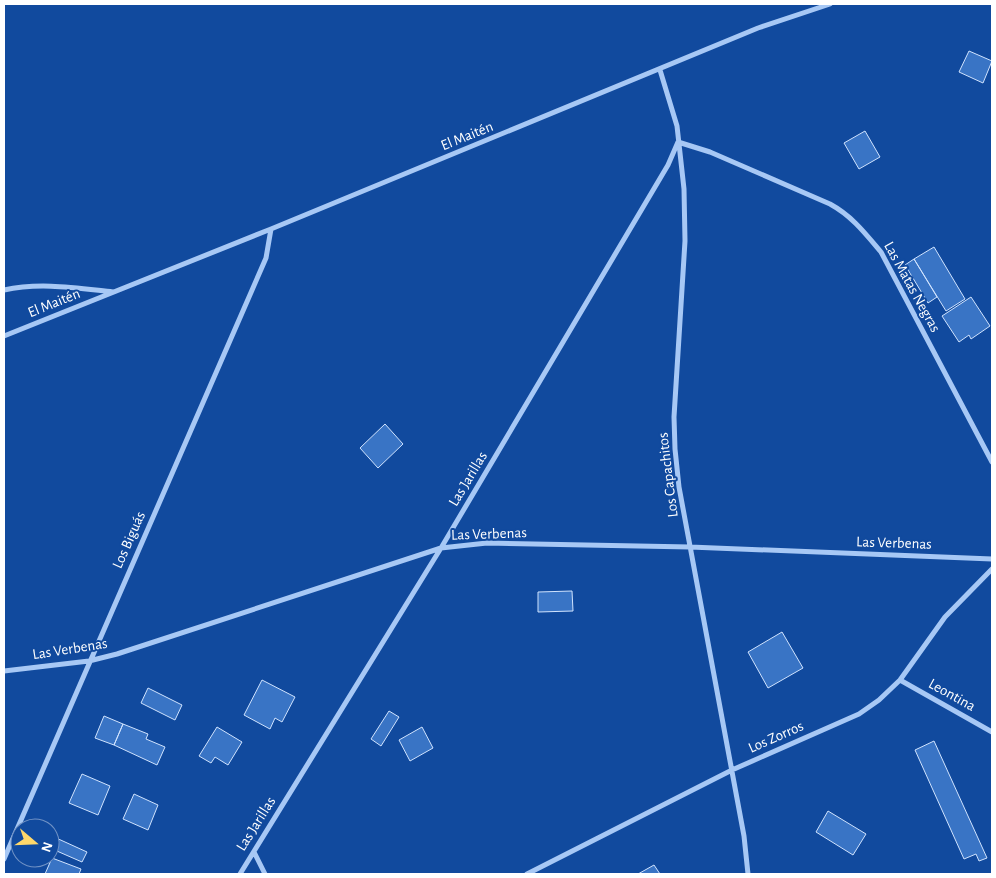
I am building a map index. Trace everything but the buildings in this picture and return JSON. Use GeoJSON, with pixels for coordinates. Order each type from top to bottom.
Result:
{"type":"FeatureCollection","features":[{"type":"Feature","properties":{"kind":"street","name":"El Maitén"},"geometry":{"type":"LineString","coordinates":[[4,336],[271,229],[758,28],[830,4]]}},
{"type":"Feature","properties":{"kind":"street","name":"Los Capachitos"},"geometry":{"type":"LineString","coordinates":[[660,70],[677,126],[684,188],[685,241],[674,417],[674,441],[679,487],[744,836],[748,874]]}},
{"type":"Feature","properties":{"kind":"street","name":"Las Matas Negras"},"geometry":{"type":"LineString","coordinates":[[678,142],[710,152],[830,204],[845,212],[859,225],[881,252],[992,462]]}},
{"type":"Feature","properties":{"kind":"street","name":"Las Jarillas"},"geometry":{"type":"LineString","coordinates":[[240,874],[441,548],[668,165],[678,142]]}},
{"type":"Feature","properties":{"kind":"street","name":"Los Biguás"},"geometry":{"type":"LineString","coordinates":[[4,859],[266,258],[271,229]]}},
{"type":"Feature","properties":{"kind":"street","name":"El Maitén"},"geometry":{"type":"LineString","coordinates":[[4,290],[24,285],[62,286],[113,292]]}},
{"type":"Feature","properties":{"kind":"street","name":"Las Verbenas"},"geometry":{"type":"LineString","coordinates":[[4,670],[89,661],[117,654],[441,548],[487,544],[690,547],[992,559]]}},
{"type":"Feature","properties":{"kind":"street","name":"Los Zorros"},"geometry":{"type":"LineString","coordinates":[[527,874],[732,770],[859,714],[879,700],[900,680],[945,617],[992,569]]}},
{"type":"Feature","properties":{"kind":"street","name":"Leontina"},"geometry":{"type":"LineString","coordinates":[[900,680],[992,732]]}},
{"type":"Feature","properties":{"kind":"street"},"geometry":{"type":"LineString","coordinates":[[254,852],[265,874]]}}]}
